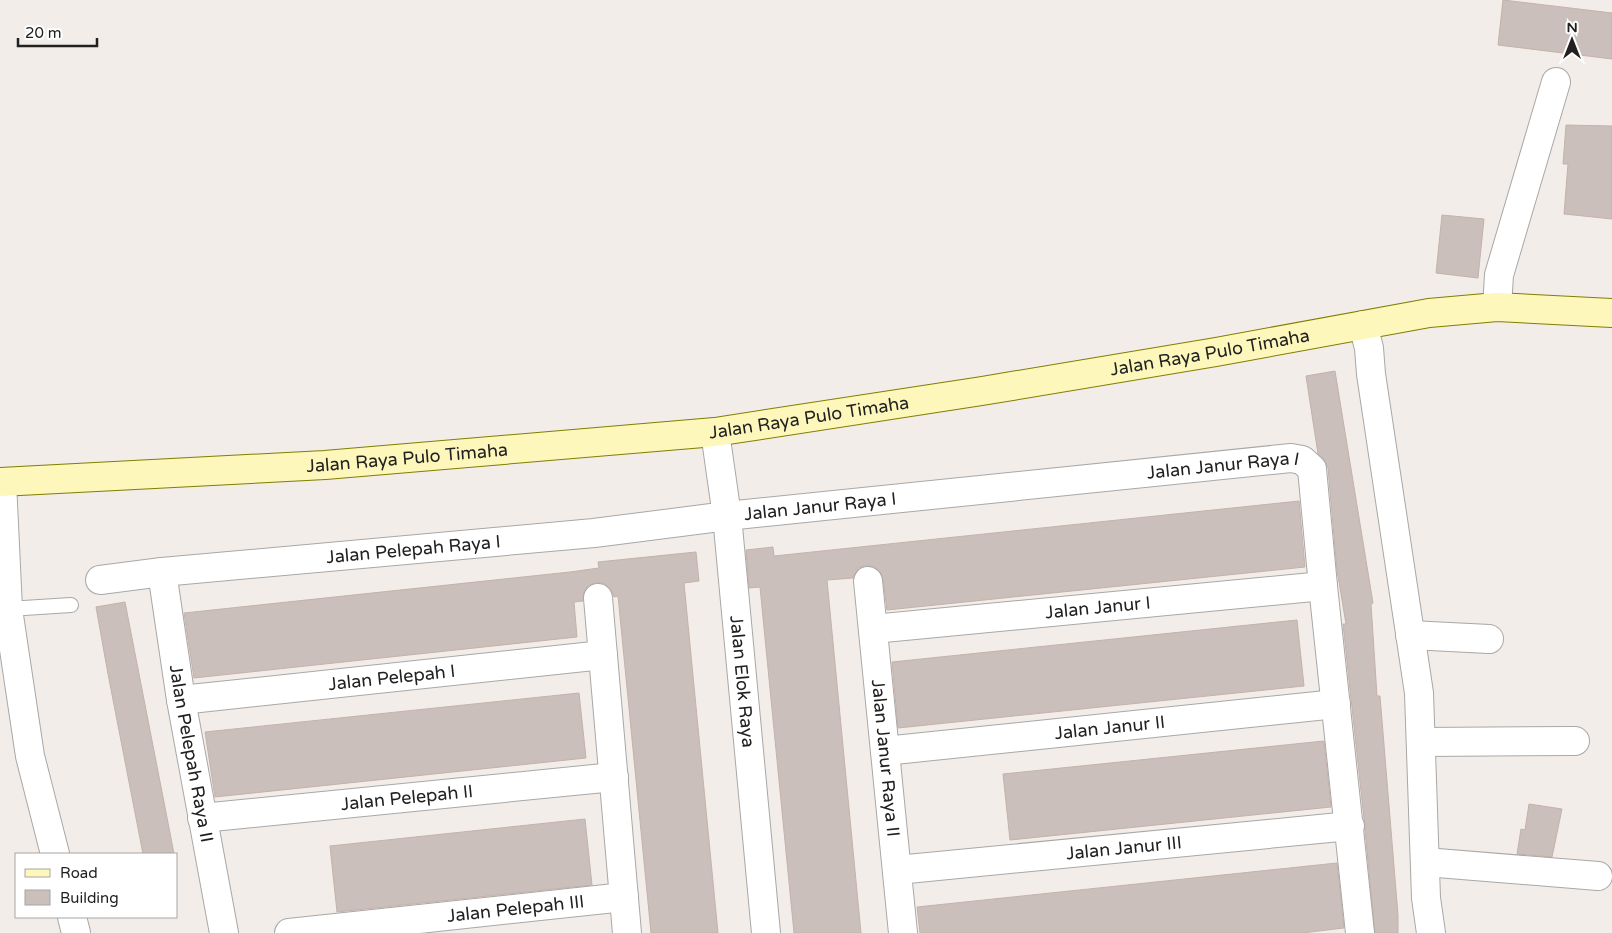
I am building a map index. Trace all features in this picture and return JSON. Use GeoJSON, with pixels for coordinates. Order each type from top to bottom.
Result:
{"type":"FeatureCollection","features":[{"type":"Feature","properties":{"kind":"street"},"geometry":{"type":"LineString","coordinates":[[1497,307],[1499,275],[1556,82]]}},
{"type":"Feature","properties":{"kind":"street","name":"Jalan Raya Pulo Timaha"},"geometry":{"type":"LineString","coordinates":[[2,490],[325,465],[717,442],[982,391],[1216,352],[1368,349],[1429,313],[1497,307],[1612,313]]}},
{"type":"Feature","properties":{"kind":"street"},"geometry":{"type":"LineString","coordinates":[[1368,349],[1419,694],[1426,898],[1431,933]]}},
{"type":"Feature","properties":{"kind":"street","name":"Jalan Elok Raya"},"geometry":{"type":"LineString","coordinates":[[717,442],[727,516],[766,933]]}},
{"type":"Feature","properties":{"kind":"street","name":"Jalan Janur Raya I"},"geometry":{"type":"LineString","coordinates":[[727,516],[1290,458],[1302,460],[1312,469],[1360,933]]}},
{"type":"Feature","properties":{"kind":"street"},"geometry":{"type":"LineString","coordinates":[[2,490],[8,609],[30,756],[56,853]]}},
{"type":"Feature","properties":{"kind":"street","name":"Jalan Pelepah Raya I"},"geometry":{"type":"LineString","coordinates":[[100,580],[162,572],[594,533],[727,516]]}},
{"type":"Feature","properties":{"kind":"street","name":"Jalan Pelepah Raya II"},"geometry":{"type":"LineString","coordinates":[[162,572],[181,700],[224,933]]}},
{"type":"Feature","properties":{"kind":"street","name":"Jalan Janur Raya II"},"geometry":{"type":"LineString","coordinates":[[868,581],[903,933]]}},
{"type":"Feature","properties":{"kind":"street","name":"Jalan Janur I"},"geometry":{"type":"LineString","coordinates":[[873,629],[1323,586]]}},
{"type":"Feature","properties":{"kind":"street"},"geometry":{"type":"LineString","coordinates":[[598,598],[627,933]]}},
{"type":"Feature","properties":{"kind":"street"},"geometry":{"type":"LineString","coordinates":[[1410,635],[1489,639]]}},
{"type":"Feature","properties":{"kind":"street","name":"Jalan Pelepah I"},"geometry":{"type":"LineString","coordinates":[[181,700],[603,655]]}},
{"type":"Feature","properties":{"kind":"street","name":"Jalan Janur II"},"geometry":{"type":"LineString","coordinates":[[885,751],[1336,704]]}},
{"type":"Feature","properties":{"kind":"street"},"geometry":{"type":"LineString","coordinates":[[1420,742],[1575,741]]}},
{"type":"Feature","properties":{"kind":"street","name":"Jalan Pelepah II"},"geometry":{"type":"LineString","coordinates":[[202,818],[614,777]]}},
{"type":"Feature","properties":{"kind":"street","name":"Jalan Janur III"},"geometry":{"type":"LineString","coordinates":[[897,870],[1350,826]]}},
{"type":"Feature","properties":{"kind":"street"},"geometry":{"type":"LineString","coordinates":[[1425,862],[1598,876]]}},
{"type":"Feature","properties":{"kind":"street","name":"Jalan Pelepah III"},"geometry":{"type":"LineString","coordinates":[[289,933],[624,897]]}},
{"type":"Feature","properties":{"kind":"street"},"geometry":{"type":"LineString","coordinates":[[72,918],[76,933]]}},
{"type":"Feature","properties":{"kind":"lane"},"geometry":{"type":"LineString","coordinates":[[8,609],[72,605]]}},
{"type":"Feature","properties":{"kind":"building"},"geometry":{"type":"Polygon","coordinates":[[[1503,0],[1612,13],[1612,59],[1498,45],[1503,0]]]}},
{"type":"Feature","properties":{"kind":"building"},"geometry":{"type":"Polygon","coordinates":[[[1566,125],[1612,126],[1612,219],[1564,214],[1568,164],[1563,164],[1566,125]]]}},
{"type":"Feature","properties":{"kind":"building"},"geometry":{"type":"Polygon","coordinates":[[[1442,215],[1484,219],[1478,278],[1436,273],[1442,215]]]}},
{"type":"Feature","properties":{"kind":"building"},"geometry":{"type":"Polygon","coordinates":[[[1335,371],[1373,603],[1371,604],[1377,696],[1380,696],[1398,933],[1375,933],[1343,624],[1346,624],[1337,570],[1328,468],[1323,458],[1318,454],[1306,376],[1335,371]]]}},
{"type":"Feature","properties":{"kind":"building"},"geometry":{"type":"Polygon","coordinates":[[[1299,501],[1305,567],[887,610],[883,579],[875,567],[867,565],[859,568],[853,578],[827,580],[861,933],[794,933],[760,587],[749,588],[746,550],[773,547],[774,556],[1299,501]]]}},
{"type":"Feature","properties":{"kind":"building"},"geometry":{"type":"Polygon","coordinates":[[[696,552],[699,581],[684,583],[718,933],[651,933],[618,596],[614,597],[611,589],[605,584],[597,582],[589,585],[584,592],[583,601],[574,602],[577,637],[194,678],[184,613],[570,572],[599,568],[598,562],[696,552]]]}},
{"type":"Feature","properties":{"kind":"building"},"geometry":{"type":"Polygon","coordinates":[[[125,602],[174,853],[143,853],[96,607],[125,602]]]}},
{"type":"Feature","properties":{"kind":"building"},"geometry":{"type":"Polygon","coordinates":[[[1297,620],[1304,686],[898,728],[892,662],[1297,620]]]}},
{"type":"Feature","properties":{"kind":"building"},"geometry":{"type":"Polygon","coordinates":[[[579,693],[586,758],[215,797],[205,732],[579,693]]]}},
{"type":"Feature","properties":{"kind":"building"},"geometry":{"type":"Polygon","coordinates":[[[1324,741],[1331,807],[1010,840],[1003,774],[1324,741]]]}},
{"type":"Feature","properties":{"kind":"building"},"geometry":{"type":"Polygon","coordinates":[[[1529,804],[1562,809],[1552,857],[1517,854],[1521,829],[1525,830],[1529,804]]]}},
{"type":"Feature","properties":{"kind":"building"},"geometry":{"type":"Polygon","coordinates":[[[585,819],[592,885],[337,912],[330,846],[585,819]]]}},
{"type":"Feature","properties":{"kind":"building"},"geometry":{"type":"Polygon","coordinates":[[[1337,863],[1344,928],[1302,933],[920,933],[917,907],[1337,863]]]}}]}
